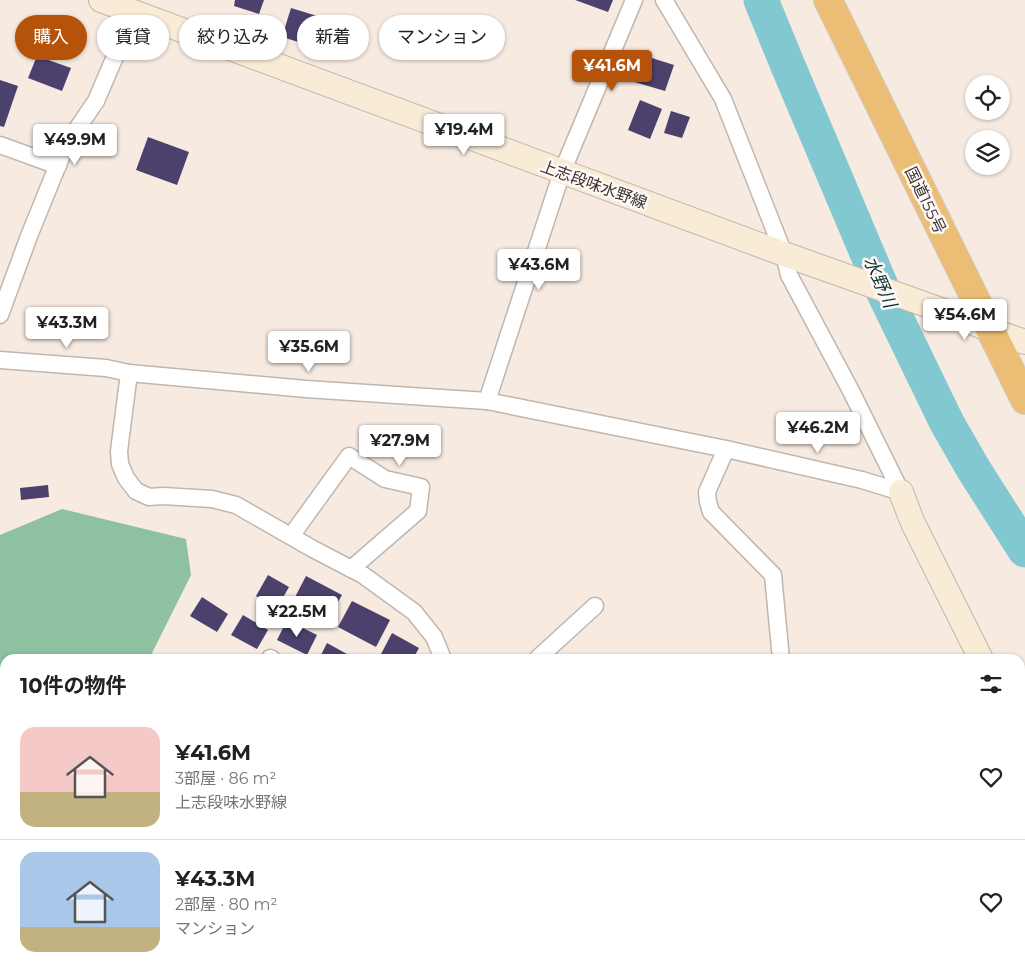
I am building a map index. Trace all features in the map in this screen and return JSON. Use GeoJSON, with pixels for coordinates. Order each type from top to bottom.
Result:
{"type":"FeatureCollection","features":[{"type":"Feature","properties":{"kind":"highway","name":"国道155号"},"geometry":{"type":"LineString","coordinates":[[828,0],[1025,400]]}},
{"type":"Feature","properties":{"kind":"street","name":"上志段味水野線"},"geometry":{"type":"LineString","coordinates":[[101,0],[138,6],[562,172],[1025,342]]}},
{"type":"Feature","properties":{"kind":"street"},"geometry":{"type":"LineString","coordinates":[[486,401],[562,172],[634,0]]}},
{"type":"Feature","properties":{"kind":"street"},"geometry":{"type":"LineString","coordinates":[[664,0],[723,99],[784,254],[789,275],[851,391],[979,654]]}},
{"type":"Feature","properties":{"kind":"street"},"geometry":{"type":"LineString","coordinates":[[0,316],[29,236],[66,145],[96,101],[138,6]]}},
{"type":"Feature","properties":{"kind":"street"},"geometry":{"type":"LineString","coordinates":[[0,145],[58,166]]}},
{"type":"Feature","properties":{"kind":"street"},"geometry":{"type":"LineString","coordinates":[[0,360],[106,368],[129,373],[306,389],[486,401],[726,449],[862,480],[901,492]]}},
{"type":"Feature","properties":{"kind":"street"},"geometry":{"type":"LineString","coordinates":[[129,373],[119,451],[120,464],[126,478],[136,491],[149,497],[212,499],[236,506],[363,575],[414,612],[434,637],[441,654]]}},
{"type":"Feature","properties":{"kind":"street"},"geometry":{"type":"LineString","coordinates":[[726,449],[707,492],[708,502],[711,512],[773,575],[780,654]]}},
{"type":"Feature","properties":{"kind":"street"},"geometry":{"type":"LineString","coordinates":[[291,536],[349,456],[386,479],[421,487],[418,511],[351,568]]}},
{"type":"Feature","properties":{"kind":"street"},"geometry":{"type":"LineString","coordinates":[[542,654],[595,606]]}},
{"type":"Feature","properties":{"kind":"green space"},"geometry":{"type":"Polygon","coordinates":[[[62,509],[186,539],[191,575],[152,654],[0,654],[0,535],[62,509]]]}},
{"type":"Feature","properties":{"kind":"building"},"geometry":{"type":"Polygon","coordinates":[[[235,0],[264,0],[259,14],[234,6],[235,0]]]}},
{"type":"Feature","properties":{"kind":"building"},"geometry":{"type":"Polygon","coordinates":[[[575,0],[613,0],[608,12],[575,0]]]}},
{"type":"Feature","properties":{"kind":"building"},"geometry":{"type":"Polygon","coordinates":[[[291,8],[314,15],[297,15],[297,42],[287,39],[287,21],[291,8]]]}},
{"type":"Feature","properties":{"kind":"building"},"geometry":{"type":"Polygon","coordinates":[[[639,54],[674,65],[665,91],[631,81],[639,54]]]}},
{"type":"Feature","properties":{"kind":"building"},"geometry":{"type":"Polygon","coordinates":[[[35,60],[48,60],[71,68],[62,91],[28,78],[35,60]]]}},
{"type":"Feature","properties":{"kind":"building"},"geometry":{"type":"Polygon","coordinates":[[[0,80],[18,86],[4,127],[0,126],[0,80]]]}},
{"type":"Feature","properties":{"kind":"building"},"geometry":{"type":"Polygon","coordinates":[[[640,100],[662,109],[650,139],[628,130],[640,100]]]}},
{"type":"Feature","properties":{"kind":"building"},"geometry":{"type":"Polygon","coordinates":[[[671,111],[690,117],[682,138],[664,133],[671,111]]]}},
{"type":"Feature","properties":{"kind":"building"},"geometry":{"type":"Polygon","coordinates":[[[148,137],[189,152],[177,185],[136,170],[148,137]]]}},
{"type":"Feature","properties":{"kind":"building"},"geometry":{"type":"Polygon","coordinates":[[[48,485],[49,497],[21,500],[20,488],[48,485]]]}},
{"type":"Feature","properties":{"kind":"building"},"geometry":{"type":"Polygon","coordinates":[[[268,575],[289,587],[277,608],[256,596],[268,575]]]}},
{"type":"Feature","properties":{"kind":"building"},"geometry":{"type":"Polygon","coordinates":[[[306,576],[342,595],[328,620],[293,601],[306,576]]]}},
{"type":"Feature","properties":{"kind":"building"},"geometry":{"type":"Polygon","coordinates":[[[202,597],[228,614],[217,632],[190,616],[202,597]]]}},
{"type":"Feature","properties":{"kind":"building"},"geometry":{"type":"Polygon","coordinates":[[[352,601],[390,620],[376,647],[338,627],[352,601]]]}},
{"type":"Feature","properties":{"kind":"building"},"geometry":{"type":"Polygon","coordinates":[[[243,615],[268,630],[257,649],[231,635],[243,615]]]}},
{"type":"Feature","properties":{"kind":"building"},"geometry":{"type":"Polygon","coordinates":[[[287,620],[317,635],[308,654],[277,640],[287,620]]]}},
{"type":"Feature","properties":{"kind":"building"},"geometry":{"type":"Polygon","coordinates":[[[392,633],[419,648],[416,654],[381,654],[392,633]]]}},
{"type":"Feature","properties":{"kind":"building"},"geometry":{"type":"Polygon","coordinates":[[[327,643],[347,654],[322,654],[327,643]]]}},
{"type":"Feature","properties":{"kind":"waterway","name":"水野川"},"geometry":{"type":"LineString","coordinates":[[761,0],[884,293],[947,423],[974,470],[1025,550]]}}]}
